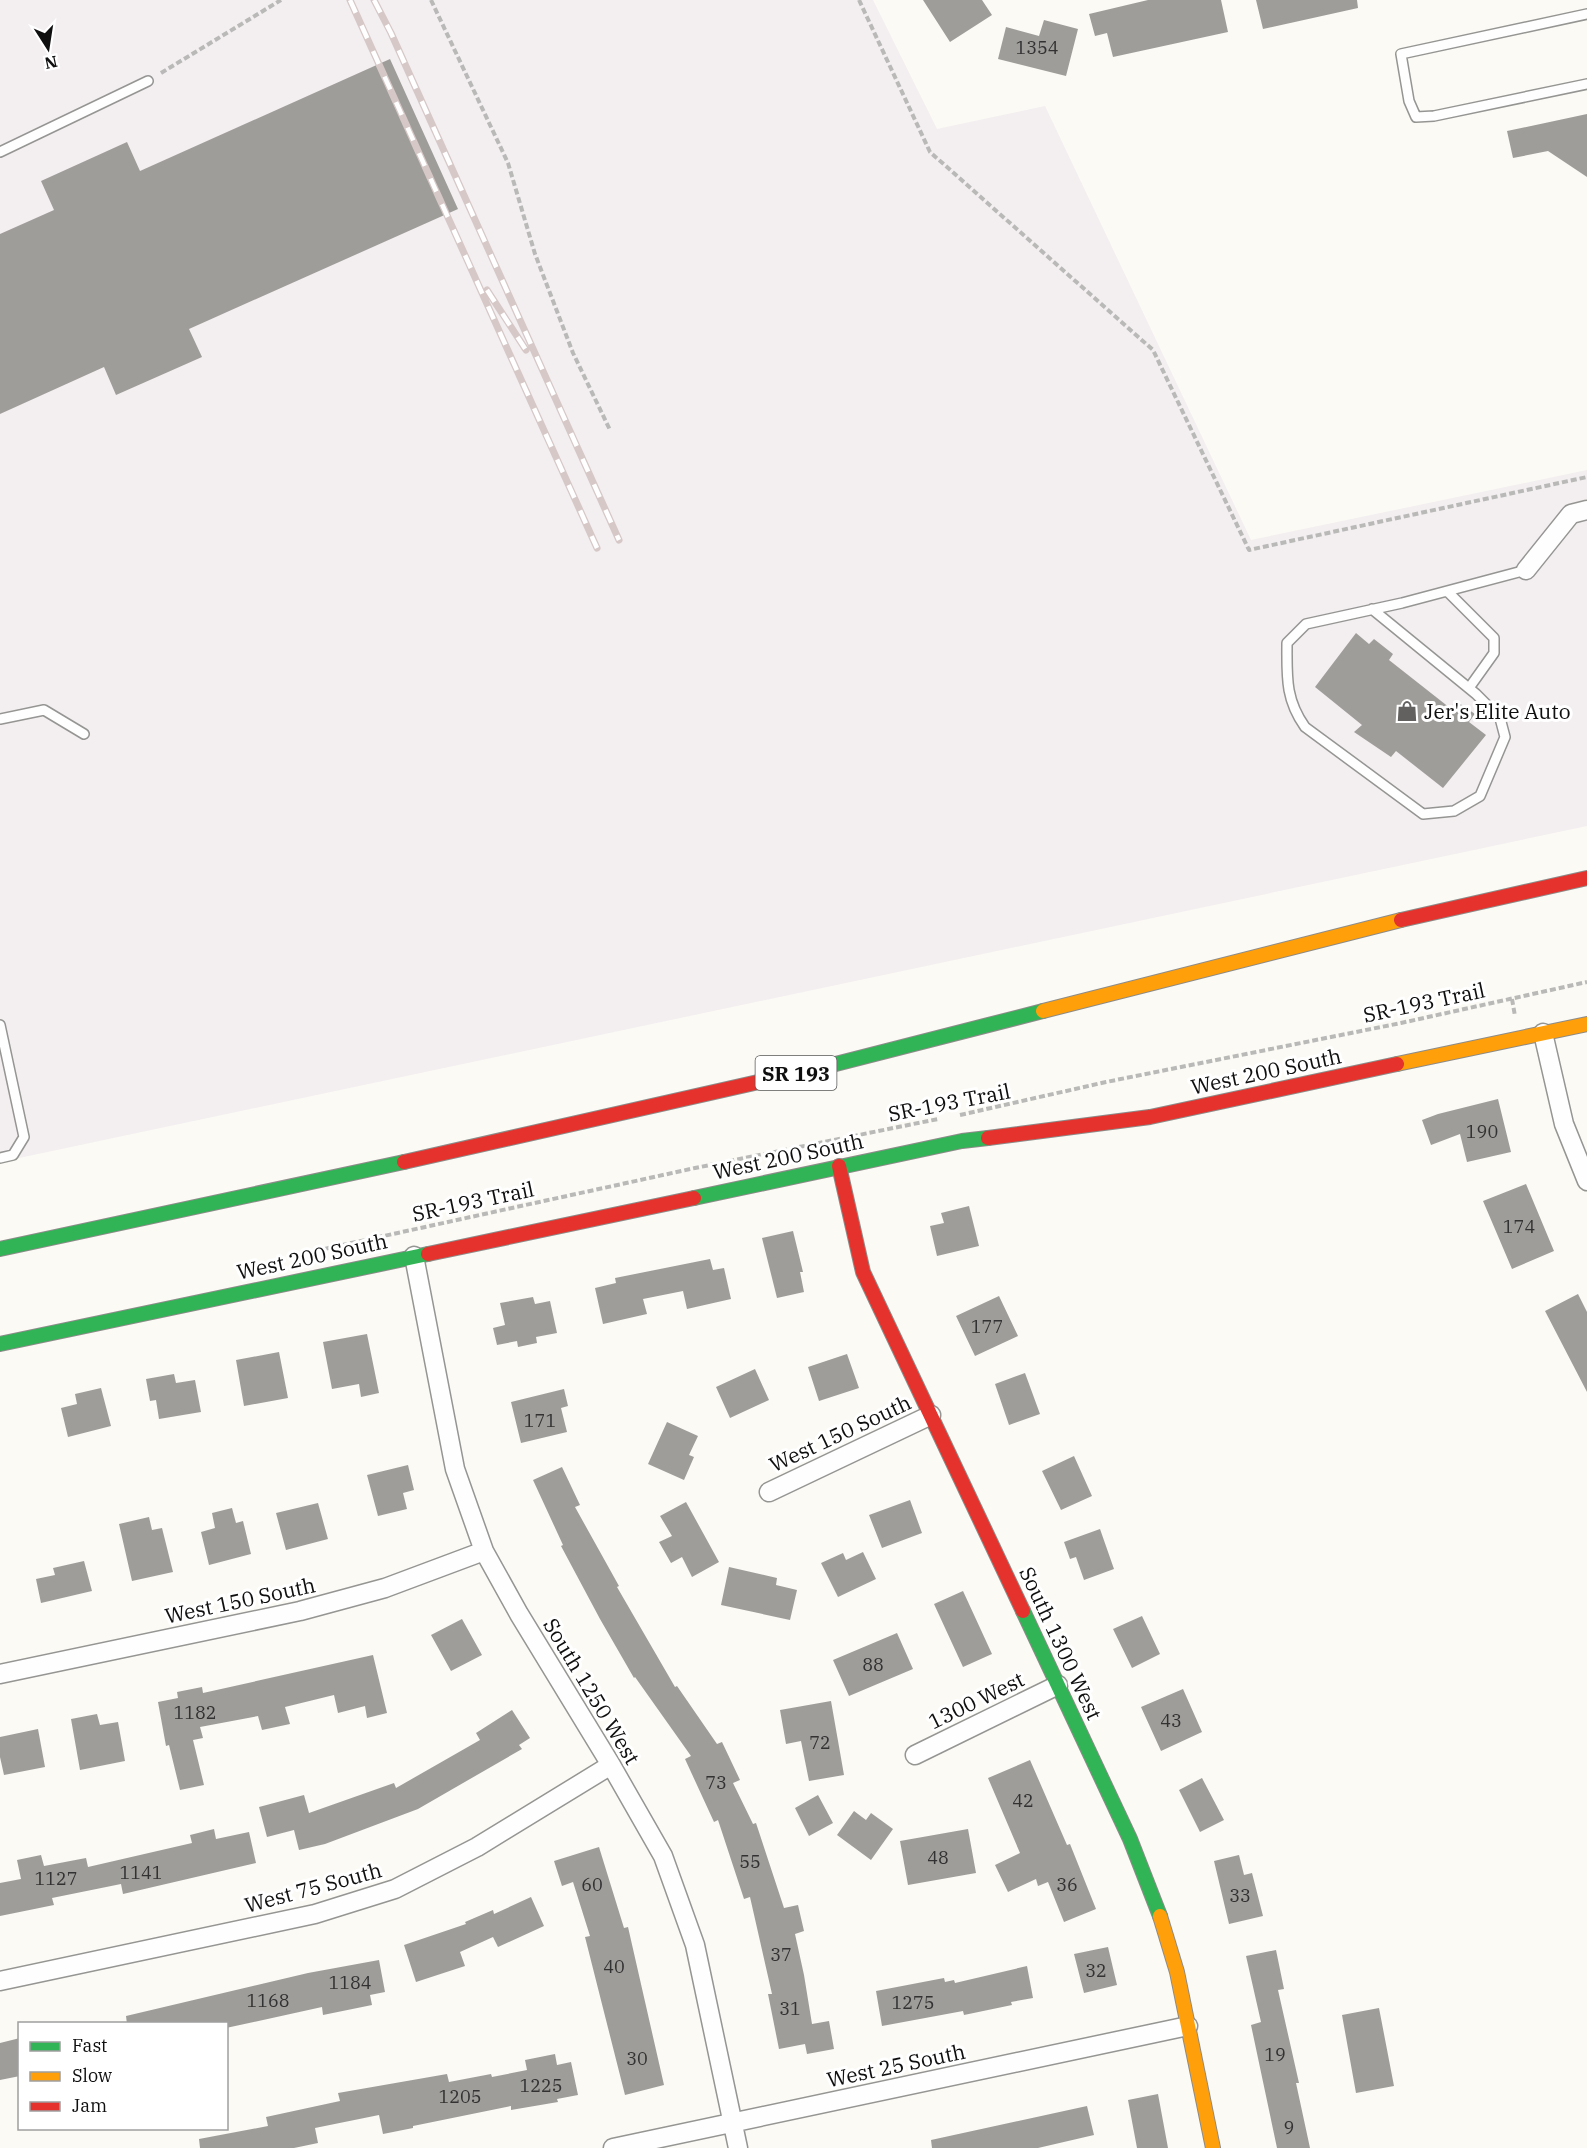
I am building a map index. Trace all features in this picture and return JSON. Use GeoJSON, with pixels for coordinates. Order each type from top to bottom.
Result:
{"type":"FeatureCollection","features":[{"type":"Feature","properties":{"kind":"street"},"geometry":{"type":"LineString","coordinates":[[1526,570],[1571,514],[1587,510]]}},
{"type":"Feature","properties":{"kind":"street","name":"SR 193"},"geometry":{"type":"LineString","coordinates":[[0,1249],[540,1134],[846,1061],[1342,935],[1587,878]]}},
{"type":"Feature","properties":{"kind":"street","name":"West 200 South"},"geometry":{"type":"LineString","coordinates":[[0,1344],[962,1141],[1150,1117],[1587,1024]]}},
{"type":"Feature","properties":{"kind":"street"},"geometry":{"type":"LineString","coordinates":[[1543,1033],[1564,1124],[1587,1181]]}},
{"type":"Feature","properties":{"kind":"street","name":"South 1300 West"},"geometry":{"type":"LineString","coordinates":[[839,1166],[863,1272],[1130,1839],[1156,1902],[1178,1972],[1213,2148]]}},
{"type":"Feature","properties":{"kind":"street","name":"South 1250 West"},"geometry":{"type":"LineString","coordinates":[[414,1257],[455,1469],[484,1551],[663,1856],[695,1945],[738,2148]]}},
{"type":"Feature","properties":{"kind":"street","name":"West 150 South"},"geometry":{"type":"LineString","coordinates":[[769,1492],[931,1415]]}},
{"type":"Feature","properties":{"kind":"street","name":"West 150 South"},"geometry":{"type":"LineString","coordinates":[[0,1674],[300,1611],[385,1588],[484,1551]]}},
{"type":"Feature","properties":{"kind":"street","name":"1300 West"},"geometry":{"type":"LineString","coordinates":[[915,1755],[1058,1685]]}},
{"type":"Feature","properties":{"kind":"street","name":"West 75 South"},"geometry":{"type":"LineString","coordinates":[[0,1981],[315,1914],[395,1889],[477,1847],[611,1765]]}},
{"type":"Feature","properties":{"kind":"street","name":"West 25 South"},"geometry":{"type":"LineString","coordinates":[[614,2148],[1188,2026]]}},
{"type":"Feature","properties":{"kind":"lane"},"geometry":{"type":"LineString","coordinates":[[1587,14],[1401,54],[1409,101],[1416,117],[1434,116],[1587,84]]}},
{"type":"Feature","properties":{"kind":"lane"},"geometry":{"type":"LineString","coordinates":[[0,152],[148,81]]}},
{"type":"Feature","properties":{"kind":"lane"},"geometry":{"type":"LineString","coordinates":[[1372,609],[1469,688],[1500,718],[1505,737],[1480,796],[1454,811],[1424,814],[1305,727],[1294,712],[1287,685],[1287,643],[1305,624],[1372,609],[1448,592],[1526,570]]}},
{"type":"Feature","properties":{"kind":"lane"},"geometry":{"type":"LineString","coordinates":[[1448,592],[1494,638],[1494,653],[1469,688]]}},
{"type":"Feature","properties":{"kind":"lane"},"geometry":{"type":"LineString","coordinates":[[0,719],[44,710],[84,734]]}},
{"type":"Feature","properties":{"kind":"lane"},"geometry":{"type":"LineString","coordinates":[[0,1025],[24,1137],[13,1155],[0,1158]]}},
{"type":"Feature","properties":{"kind":"path"},"geometry":{"type":"LineString","coordinates":[[148,81],[281,0]]}},
{"type":"Feature","properties":{"kind":"path"},"geometry":{"type":"LineString","coordinates":[[431,0],[508,163],[535,254],[573,352],[609,430]]}},
{"type":"Feature","properties":{"kind":"path"},"geometry":{"type":"LineString","coordinates":[[859,0],[930,152],[1153,350],[1249,550],[1587,477]]}},
{"type":"Feature","properties":{"kind":"path","name":"SR-193 Trail"},"geometry":{"type":"LineString","coordinates":[[306,1253],[695,1168],[996,1108],[1106,1082],[1587,982]]}},
{"type":"Feature","properties":{"kind":"path"},"geometry":{"type":"LineString","coordinates":[[1512,999],[1516,1020]]}},
{"type":"Feature","properties":{"kind":"shaded area"},"geometry":{"type":"Polygon","coordinates":[[[0,0],[873,0],[937,129],[1045,106],[1251,540],[1587,470],[1587,826],[0,1162],[0,0]]]}},
{"type":"Feature","properties":{"kind":"building"},"geometry":{"type":"Polygon","coordinates":[[[923,0],[982,0],[992,15],[950,42],[923,0]]]}},
{"type":"Feature","properties":{"kind":"building"},"geometry":{"type":"Polygon","coordinates":[[[1148,0],[1221,0],[1228,32],[1113,57],[1107,33],[1095,36],[1089,14],[1148,0]]]}},
{"type":"Feature","properties":{"kind":"building"},"geometry":{"type":"Polygon","coordinates":[[[1256,0],[1357,0],[1358,8],[1263,29],[1256,0]]]}},
{"type":"Feature","properties":{"kind":"building"},"geometry":{"type":"Polygon","coordinates":[[[1044,20],[1078,29],[1066,76],[998,59],[1006,27],[1039,36],[1044,20]]]}},
{"type":"Feature","properties":{"kind":"building"},"geometry":{"type":"Polygon","coordinates":[[[390,59],[458,209],[189,329],[202,357],[116,395],[104,367],[0,414],[0,234],[54,210],[41,181],[127,142],[140,171],[390,59]]]}},
{"type":"Feature","properties":{"kind":"building"},"geometry":{"type":"Polygon","coordinates":[[[1587,114],[1587,177],[1548,151],[1513,158],[1507,131],[1587,114]]]}},
{"type":"Feature","properties":{"kind":"building","name":"Jer's Elite Auto"},"geometry":{"type":"Polygon","coordinates":[[[1356,633],[1369,644],[1374,639],[1393,654],[1389,660],[1450,708],[1456,701],[1475,714],[1469,722],[1486,735],[1443,788],[1396,751],[1391,757],[1354,732],[1362,725],[1315,687],[1356,633]]]}},
{"type":"Feature","properties":{"kind":"building"},"geometry":{"type":"Polygon","coordinates":[[[1498,1099],[1511,1152],[1467,1162],[1460,1134],[1431,1145],[1422,1120],[1498,1099]]]}},
{"type":"Feature","properties":{"kind":"building"},"geometry":{"type":"Polygon","coordinates":[[[1526,1184],[1554,1251],[1512,1269],[1483,1201],[1526,1184]]]}},
{"type":"Feature","properties":{"kind":"building"},"geometry":{"type":"Polygon","coordinates":[[[969,1206],[979,1246],[937,1256],[930,1226],[944,1223],[941,1213],[969,1206]]]}},
{"type":"Feature","properties":{"kind":"building"},"geometry":{"type":"Polygon","coordinates":[[[793,1231],[803,1272],[800,1272],[804,1292],[777,1298],[762,1238],[793,1231]]]}},
{"type":"Feature","properties":{"kind":"building"},"geometry":{"type":"Polygon","coordinates":[[[710,1259],[713,1270],[724,1268],[731,1299],[687,1309],[683,1291],[643,1299],[647,1314],[603,1324],[595,1288],[616,1283],[615,1278],[710,1259]]]}},
{"type":"Feature","properties":{"kind":"building"},"geometry":{"type":"Polygon","coordinates":[[[1578,1294],[1587,1312],[1587,1392],[1545,1311],[1578,1294]]]}},
{"type":"Feature","properties":{"kind":"building"},"geometry":{"type":"Polygon","coordinates":[[[999,1296],[1018,1336],[975,1356],[956,1316],[999,1296]]]}},
{"type":"Feature","properties":{"kind":"building"},"geometry":{"type":"Polygon","coordinates":[[[533,1297],[535,1304],[550,1301],[557,1333],[536,1337],[537,1343],[518,1347],[517,1341],[497,1345],[493,1328],[505,1325],[500,1303],[533,1297]]]}},
{"type":"Feature","properties":{"kind":"building"},"geometry":{"type":"Polygon","coordinates":[[[367,1334],[379,1393],[361,1397],[359,1384],[332,1389],[323,1342],[367,1334]]]}},
{"type":"Feature","properties":{"kind":"building"},"geometry":{"type":"Polygon","coordinates":[[[279,1352],[288,1398],[244,1406],[236,1360],[279,1352]]]}},
{"type":"Feature","properties":{"kind":"building"},"geometry":{"type":"Polygon","coordinates":[[[847,1354],[859,1388],[819,1401],[808,1367],[847,1354]]]}},
{"type":"Feature","properties":{"kind":"building"},"geometry":{"type":"Polygon","coordinates":[[[755,1369],[769,1400],[730,1418],[716,1387],[755,1369]]]}},
{"type":"Feature","properties":{"kind":"building"},"geometry":{"type":"Polygon","coordinates":[[[1025,1373],[1040,1414],[1009,1425],[995,1384],[1025,1373]]]}},
{"type":"Feature","properties":{"kind":"building"},"geometry":{"type":"Polygon","coordinates":[[[174,1374],[176,1383],[195,1380],[201,1412],[159,1419],[156,1400],[150,1401],[146,1379],[174,1374]]]}},
{"type":"Feature","properties":{"kind":"building"},"geometry":{"type":"Polygon","coordinates":[[[101,1388],[111,1426],[68,1437],[61,1408],[77,1404],[75,1394],[101,1388]]]}},
{"type":"Feature","properties":{"kind":"building"},"geometry":{"type":"Polygon","coordinates":[[[564,1389],[568,1406],[561,1408],[567,1432],[521,1443],[511,1402],[564,1389]]]}},
{"type":"Feature","properties":{"kind":"building"},"geometry":{"type":"Polygon","coordinates":[[[667,1422],[698,1436],[689,1455],[694,1457],[684,1480],[648,1464],[667,1422]]]}},
{"type":"Feature","properties":{"kind":"building"},"geometry":{"type":"Polygon","coordinates":[[[1074,1456],[1092,1496],[1061,1510],[1042,1471],[1074,1456]]]}},
{"type":"Feature","properties":{"kind":"building"},"geometry":{"type":"Polygon","coordinates":[[[408,1465],[414,1490],[403,1493],[407,1509],[378,1516],[367,1475],[408,1465]]]}},
{"type":"Feature","properties":{"kind":"building"},"geometry":{"type":"Polygon","coordinates":[[[562,1467],[580,1505],[575,1507],[619,1586],[617,1587],[675,1687],[677,1686],[717,1744],[722,1742],[740,1780],[733,1783],[753,1824],[756,1823],[784,1908],[798,1905],[804,1931],[795,1934],[812,2024],[829,2021],[834,2049],[807,2054],[805,2044],[779,2049],[768,1994],[772,1994],[750,1897],[744,1899],[718,1820],[714,1822],[685,1759],[691,1756],[634,1678],[600,1619],[561,1546],[563,1545],[533,1480],[562,1467]]]}},
{"type":"Feature","properties":{"kind":"building"},"geometry":{"type":"Polygon","coordinates":[[[910,1500],[922,1533],[882,1548],[869,1515],[910,1500]]]}},
{"type":"Feature","properties":{"kind":"building"},"geometry":{"type":"Polygon","coordinates":[[[686,1502],[719,1562],[692,1577],[682,1557],[671,1563],[659,1542],[672,1536],[660,1516],[686,1502]]]}},
{"type":"Feature","properties":{"kind":"building"},"geometry":{"type":"Polygon","coordinates":[[[318,1503],[328,1539],[286,1550],[276,1513],[318,1503]]]}},
{"type":"Feature","properties":{"kind":"building"},"geometry":{"type":"Polygon","coordinates":[[[232,1508],[236,1523],[243,1521],[251,1554],[209,1565],[201,1532],[215,1528],[212,1513],[232,1508]]]}},
{"type":"Feature","properties":{"kind":"building"},"geometry":{"type":"Polygon","coordinates":[[[149,1517],[152,1530],[162,1528],[173,1572],[132,1581],[119,1524],[149,1517]]]}},
{"type":"Feature","properties":{"kind":"building"},"geometry":{"type":"Polygon","coordinates":[[[1100,1529],[1114,1569],[1084,1580],[1076,1557],[1070,1559],[1064,1542],[1100,1529]]]}},
{"type":"Feature","properties":{"kind":"building"},"geometry":{"type":"Polygon","coordinates":[[[863,1552],[876,1579],[838,1597],[821,1563],[843,1553],[846,1560],[863,1552]]]}},
{"type":"Feature","properties":{"kind":"building"},"geometry":{"type":"Polygon","coordinates":[[[84,1561],[92,1591],[41,1603],[36,1579],[55,1575],[53,1568],[84,1561]]]}},
{"type":"Feature","properties":{"kind":"building"},"geometry":{"type":"Polygon","coordinates":[[[729,1567],[777,1578],[776,1585],[797,1590],[790,1620],[721,1605],[729,1567]]]}},
{"type":"Feature","properties":{"kind":"building"},"geometry":{"type":"Polygon","coordinates":[[[963,1591],[992,1654],[963,1667],[934,1604],[963,1591]]]}},
{"type":"Feature","properties":{"kind":"building"},"geometry":{"type":"Polygon","coordinates":[[[1142,1616],[1160,1654],[1132,1668],[1113,1629],[1142,1616]]]}},
{"type":"Feature","properties":{"kind":"building"},"geometry":{"type":"Polygon","coordinates":[[[462,1619],[482,1655],[451,1671],[431,1635],[462,1619]]]}},
{"type":"Feature","properties":{"kind":"building"},"geometry":{"type":"Polygon","coordinates":[[[897,1633],[913,1669],[849,1696],[833,1660],[897,1633]]]}},
{"type":"Feature","properties":{"kind":"building"},"geometry":{"type":"Polygon","coordinates":[[[373,1655],[387,1713],[367,1718],[365,1706],[338,1713],[334,1695],[285,1707],[290,1724],[262,1730],[258,1716],[200,1727],[203,1738],[193,1740],[204,1785],[180,1790],[169,1745],[166,1746],[158,1702],[178,1698],[177,1692],[202,1687],[203,1693],[373,1655]]]}},
{"type":"Feature","properties":{"kind":"building"},"geometry":{"type":"Polygon","coordinates":[[[1183,1689],[1202,1732],[1161,1751],[1141,1707],[1183,1689]]]}},
{"type":"Feature","properties":{"kind":"building"},"geometry":{"type":"Polygon","coordinates":[[[831,1701],[844,1775],[809,1781],[801,1741],[786,1744],[780,1710],[831,1701]]]}},
{"type":"Feature","properties":{"kind":"building"},"geometry":{"type":"Polygon","coordinates":[[[512,1710],[530,1738],[519,1745],[522,1749],[418,1809],[325,1844],[299,1850],[294,1830],[267,1837],[259,1807],[304,1795],[309,1813],[394,1783],[396,1788],[480,1740],[476,1733],[512,1710]]]}},
{"type":"Feature","properties":{"kind":"building"},"geometry":{"type":"Polygon","coordinates":[[[97,1714],[100,1725],[118,1722],[125,1761],[80,1770],[71,1719],[97,1714]]]}},
{"type":"Feature","properties":{"kind":"building"},"geometry":{"type":"Polygon","coordinates":[[[38,1729],[45,1767],[4,1775],[0,1757],[0,1737],[38,1729]]]}},
{"type":"Feature","properties":{"kind":"building"},"geometry":{"type":"Polygon","coordinates":[[[1030,1760],[1067,1845],[1070,1844],[1096,1909],[1064,1922],[1048,1882],[1038,1886],[1036,1879],[1008,1892],[995,1865],[1020,1853],[988,1778],[1030,1760]]]}},
{"type":"Feature","properties":{"kind":"building"},"geometry":{"type":"Polygon","coordinates":[[[1202,1778],[1224,1820],[1200,1832],[1179,1790],[1202,1778]]]}},
{"type":"Feature","properties":{"kind":"building"},"geometry":{"type":"Polygon","coordinates":[[[818,1795],[833,1823],[809,1836],[795,1808],[818,1795]]]}},
{"type":"Feature","properties":{"kind":"building"},"geometry":{"type":"Polygon","coordinates":[[[854,1811],[866,1820],[871,1813],[893,1829],[871,1860],[837,1835],[854,1811]]]}},
{"type":"Feature","properties":{"kind":"building"},"geometry":{"type":"Polygon","coordinates":[[[214,1829],[216,1839],[249,1832],[256,1863],[123,1894],[121,1884],[52,1898],[54,1905],[0,1916],[0,1883],[21,1879],[17,1860],[41,1855],[44,1866],[86,1858],[88,1867],[192,1843],[190,1835],[214,1829]]]}},
{"type":"Feature","properties":{"kind":"building"},"geometry":{"type":"Polygon","coordinates":[[[968,1829],[976,1873],[908,1885],[900,1841],[968,1829]]]}},
{"type":"Feature","properties":{"kind":"building"},"geometry":{"type":"Polygon","coordinates":[[[599,1847],[624,1928],[628,1927],[664,2085],[625,2095],[585,1937],[590,1936],[573,1882],[562,1886],[554,1861],[599,1847]]]}},
{"type":"Feature","properties":{"kind":"building"},"geometry":{"type":"Polygon","coordinates":[[[1239,1855],[1244,1875],[1252,1873],[1263,1916],[1229,1924],[1214,1861],[1239,1855]]]}},
{"type":"Feature","properties":{"kind":"building"},"geometry":{"type":"Polygon","coordinates":[[[531,1897],[544,1926],[498,1947],[493,1937],[460,1952],[465,1966],[416,1982],[404,1945],[466,1924],[465,1922],[493,1910],[494,1914],[531,1897]]]}},
{"type":"Feature","properties":{"kind":"building"},"geometry":{"type":"Polygon","coordinates":[[[1108,1947],[1117,1985],[1084,1993],[1074,1954],[1108,1947]]]}},
{"type":"Feature","properties":{"kind":"building"},"geometry":{"type":"Polygon","coordinates":[[[1276,1950],[1284,1989],[1278,1990],[1299,2083],[1296,2083],[1310,2148],[1277,2148],[1251,2025],[1261,2022],[1246,1956],[1276,1950]]]}},
{"type":"Feature","properties":{"kind":"building"},"geometry":{"type":"Polygon","coordinates":[[[379,1960],[385,1992],[370,1995],[372,2005],[323,2015],[322,2007],[228,2028],[228,2022],[127,2022],[126,2016],[308,1973],[379,1960]]]}},
{"type":"Feature","properties":{"kind":"building"},"geometry":{"type":"Polygon","coordinates":[[[1027,1966],[1033,1998],[964,2015],[963,2011],[882,2026],[876,1991],[944,1978],[945,1982],[954,1980],[955,1983],[1027,1966]]]}},
{"type":"Feature","properties":{"kind":"building"},"geometry":{"type":"Polygon","coordinates":[[[1379,2008],[1394,2086],[1356,2093],[1342,2015],[1379,2008]]]}},
{"type":"Feature","properties":{"kind":"building"},"geometry":{"type":"Polygon","coordinates":[[[18,2038],[18,2076],[0,2080],[0,2043],[18,2038]]]}},
{"type":"Feature","properties":{"kind":"building"},"geometry":{"type":"Polygon","coordinates":[[[555,2054],[557,2065],[571,2062],[578,2095],[557,2099],[558,2102],[511,2110],[511,2106],[383,2134],[379,2115],[315,2128],[318,2143],[294,2148],[200,2148],[199,2139],[268,2126],[266,2117],[340,2101],[338,2093],[447,2074],[449,2082],[491,2074],[492,2077],[527,2070],[525,2060],[555,2054]]]}},
{"type":"Feature","properties":{"kind":"building"},"geometry":{"type":"Polygon","coordinates":[[[1158,2094],[1168,2148],[1137,2148],[1128,2100],[1158,2094]]]}},
{"type":"Feature","properties":{"kind":"building"},"geometry":{"type":"Polygon","coordinates":[[[1087,2106],[1094,2135],[1038,2148],[932,2148],[931,2140],[1087,2106]]]}},
{"type":"Feature","properties":{"kind":"railway"},"geometry":{"type":"LineString","coordinates":[[350,0],[597,548]]}},
{"type":"Feature","properties":{"kind":"railway"},"geometry":{"type":"LineString","coordinates":[[374,0],[391,33],[619,540]]}},
{"type":"Feature","properties":{"kind":"railway"},"geometry":{"type":"LineString","coordinates":[[487,290],[526,350]]}},
{"type":"Feature","properties":{"kind":"traffic: fast"},"geometry":{"type":"LineString","coordinates":[[816,1069],[1043,1011]]}},
{"type":"Feature","properties":{"kind":"traffic: fast"},"geometry":{"type":"LineString","coordinates":[[694,1198],[962,1141],[988,1138]]}},
{"type":"Feature","properties":{"kind":"traffic: fast"},"geometry":{"type":"LineString","coordinates":[[0,1249],[404,1162]]}},
{"type":"Feature","properties":{"kind":"traffic: fast"},"geometry":{"type":"LineString","coordinates":[[0,1344],[428,1254]]}},
{"type":"Feature","properties":{"kind":"traffic: fast"},"geometry":{"type":"LineString","coordinates":[[1023,1611],[1130,1839],[1160,1916]]}},
{"type":"Feature","properties":{"kind":"traffic: slow"},"geometry":{"type":"LineString","coordinates":[[1043,1011],[1401,920]]}},
{"type":"Feature","properties":{"kind":"traffic: slow"},"geometry":{"type":"LineString","coordinates":[[1397,1064],[1587,1024]]}},
{"type":"Feature","properties":{"kind":"traffic: slow"},"geometry":{"type":"LineString","coordinates":[[1160,1916],[1177,1972],[1213,2148]]}},
{"type":"Feature","properties":{"kind":"traffic: jam"},"geometry":{"type":"LineString","coordinates":[[1401,920],[1587,878]]}},
{"type":"Feature","properties":{"kind":"traffic: jam"},"geometry":{"type":"LineString","coordinates":[[988,1138],[1150,1117],[1397,1064]]}},
{"type":"Feature","properties":{"kind":"traffic: jam"},"geometry":{"type":"LineString","coordinates":[[404,1162],[816,1069]]}},
{"type":"Feature","properties":{"kind":"traffic: jam"},"geometry":{"type":"LineString","coordinates":[[839,1166],[863,1272],[1023,1611]]}},
{"type":"Feature","properties":{"kind":"traffic: jam"},"geometry":{"type":"LineString","coordinates":[[428,1254],[694,1198]]}},
{"type":"Feature","properties":{"kind":"place","name":"Jer's Elite Auto"},"geometry":{"type":"Point","coordinates":[1407,711]}}]}
